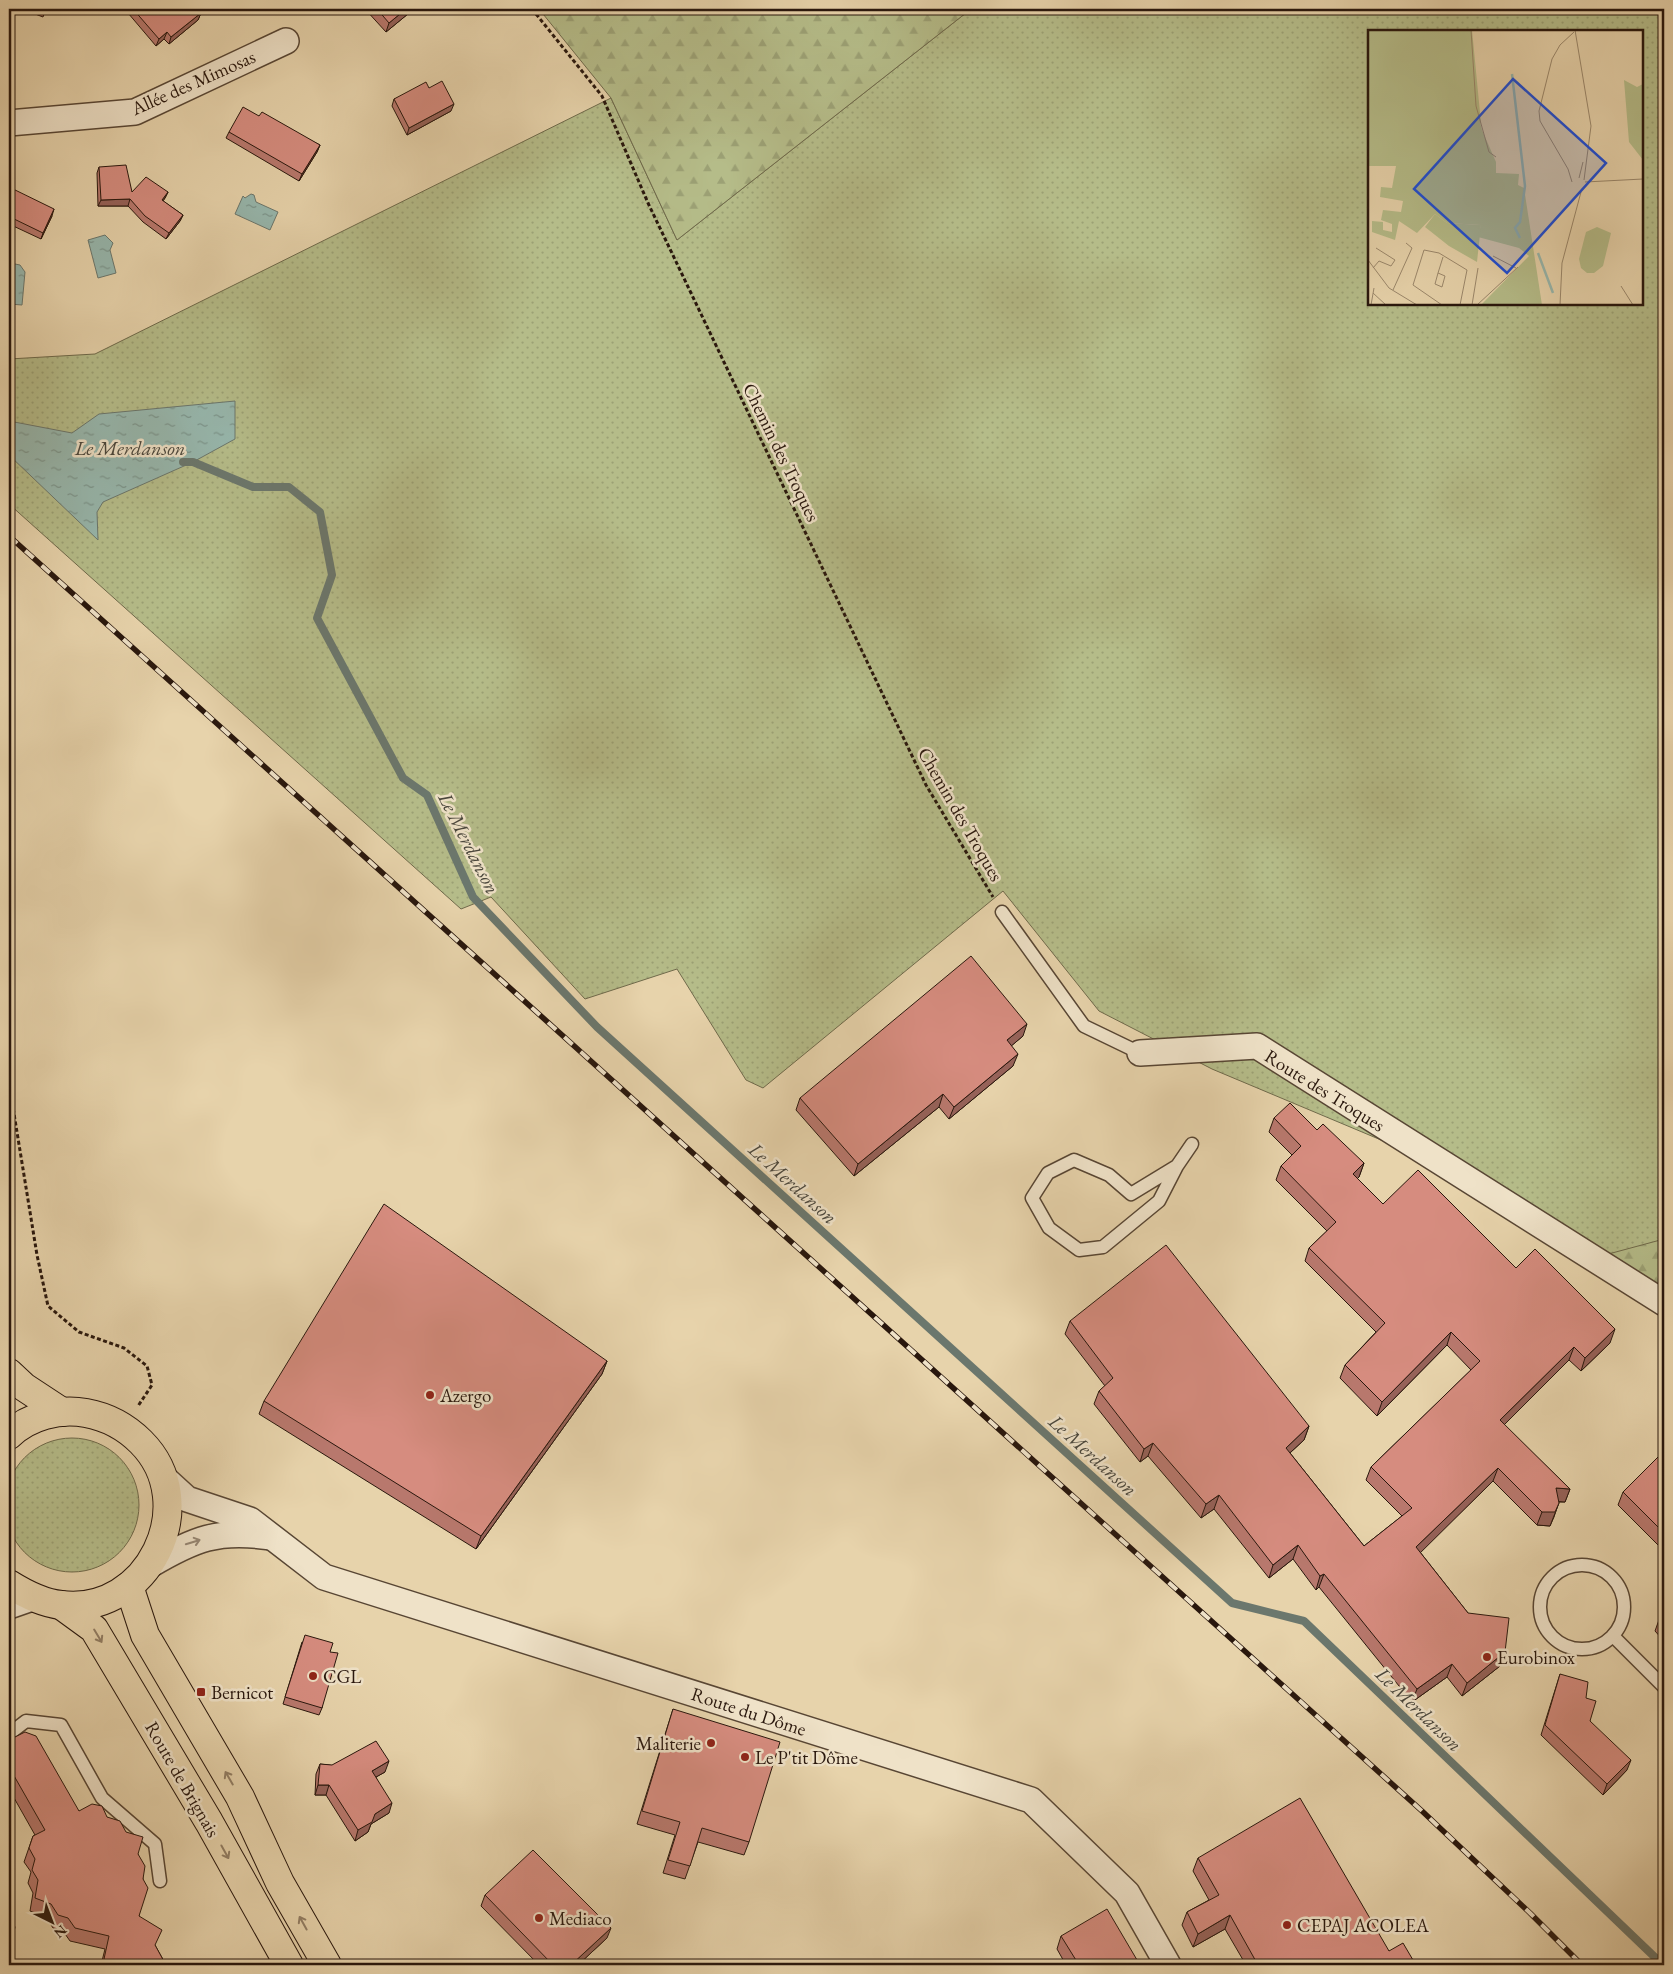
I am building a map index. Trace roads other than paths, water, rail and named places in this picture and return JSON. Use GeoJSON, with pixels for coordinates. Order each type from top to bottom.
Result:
{"type":"FeatureCollection","features":[{"type":"Feature","properties":{"kind":"main road"},"geometry":{"type":"LineString","coordinates":[[9,1373],[24,1387],[62,1412]]}},
{"type":"Feature","properties":{"kind":"main road"},"geometry":{"type":"LineString","coordinates":[[9,1435],[18,1426],[43,1415],[73,1410],[102,1416],[129,1430],[150,1451],[164,1478],[168,1509],[163,1538],[150,1565],[129,1586],[108,1598],[93,1603],[61,1606],[20,1602],[9,1584]]}},
{"type":"Feature","properties":{"kind":"main road","name":"Route de Brignais"},"geometry":{"type":"LineString","coordinates":[[129,1586],[145,1635],[240,1797],[280,1883],[327,1965]]}},
{"type":"Feature","properties":{"kind":"main road","name":"Route de Brignais"},"geometry":{"type":"LineString","coordinates":[[61,1606],[94,1629],[209,1822],[289,1965]]}},
{"type":"Feature","properties":{"kind":"street","name":"Allée des Mimosas"},"geometry":{"type":"LineString","coordinates":[[9,123],[135,112],[286,41]]}},
{"type":"Feature","properties":{"kind":"street","name":"Route des Troques"},"geometry":{"type":"LineString","coordinates":[[1140,1053],[1257,1046],[1664,1303]]}},
{"type":"Feature","properties":{"kind":"street","name":"Route du Dôme"},"geometry":{"type":"LineString","coordinates":[[164,1478],[187,1499],[250,1520],[324,1577],[1031,1800],[1127,1893],[1168,1965]]}},
{"type":"Feature","properties":{"kind":"street","name":"Route du Dôme"},"geometry":{"type":"LineString","coordinates":[[150,1565],[185,1544],[220,1534],[246,1533],[271,1537]]}},
{"type":"Feature","properties":{"kind":"lane","name":"Route des Troques"},"geometry":{"type":"LineString","coordinates":[[1002,912],[1084,1026],[1140,1053]]}},
{"type":"Feature","properties":{"kind":"lane"},"geometry":{"type":"LineString","coordinates":[[1177,1166],[1131,1194],[1109,1175],[1074,1160],[1048,1173],[1032,1198],[1049,1228],[1079,1250],[1104,1247],[1159,1201],[1177,1166],[1192,1144]]}},
{"type":"Feature","properties":{"kind":"lane"},"geometry":{"type":"LineString","coordinates":[[1582,1565],[1596,1567],[1608,1574],[1618,1584],[1623,1597],[1624,1611],[1621,1624],[1613,1636],[1602,1645],[1589,1649],[1574,1649],[1561,1645],[1550,1636],[1543,1624],[1540,1610],[1541,1596],[1547,1583],[1556,1573],[1569,1567],[1582,1565]]}},
{"type":"Feature","properties":{"kind":"lane"},"geometry":{"type":"LineString","coordinates":[[1613,1636],[1664,1687]]}},
{"type":"Feature","properties":{"kind":"lane"},"geometry":{"type":"LineString","coordinates":[[9,1734],[26,1721],[61,1725],[102,1798],[155,1844],[160,1881]]}},
{"type":"Feature","properties":{"kind":"water"},"geometry":{"type":"Polygon","coordinates":[[[251,194],[254,195],[256,202],[278,212],[270,230],[235,214],[243,196],[245,198],[251,194]]]}},
{"type":"Feature","properties":{"kind":"water"},"geometry":{"type":"Polygon","coordinates":[[[105,235],[113,243],[110,250],[116,273],[98,278],[88,240],[105,235]]]}},
{"type":"Feature","properties":{"kind":"water"},"geometry":{"type":"Polygon","coordinates":[[[15,264],[20,265],[25,272],[22,305],[9,304],[9,268],[15,264]]]}},
{"type":"Feature","properties":{"kind":"water"},"geometry":{"type":"Polygon","coordinates":[[[235,401],[235,439],[193,462],[103,502],[97,512],[98,540],[9,455],[9,421],[72,433],[99,414],[235,401]]]}},
{"type":"Feature","properties":{"kind":"waterway","name":"Le Merdanson"},"geometry":{"type":"LineString","coordinates":[[183,462],[193,462],[253,487],[289,487],[320,512],[332,575],[317,618],[403,778],[427,795],[473,897],[597,1027],[1232,1603],[1304,1621],[1663,1965]]}},
{"type":"Feature","properties":{"kind":"railway"},"geometry":{"type":"LineString","coordinates":[[9,536],[1422,1811],[1582,1965]]}},
{"type":"Feature","properties":{"kind":"place","name":"Azergo"},"geometry":{"type":"Point","coordinates":[430,1395]}},
{"type":"Feature","properties":{"kind":"place","name":"Eurobinox"},"geometry":{"type":"Point","coordinates":[1487,1657]}},
{"type":"Feature","properties":{"kind":"place","name":"CGL"},"geometry":{"type":"Point","coordinates":[313,1676]}},
{"type":"Feature","properties":{"kind":"place","name":"Bernicot"},"geometry":{"type":"Point","coordinates":[201,1692]}},
{"type":"Feature","properties":{"kind":"place","name":"Maliterie"},"geometry":{"type":"Point","coordinates":[711,1743]}},
{"type":"Feature","properties":{"kind":"place","name":"Le P'tit Dôme"},"geometry":{"type":"Point","coordinates":[745,1757]}},
{"type":"Feature","properties":{"kind":"place","name":"Mediaco"},"geometry":{"type":"Point","coordinates":[539,1918]}},
{"type":"Feature","properties":{"kind":"place","name":"CEPAJ ACOLEA"},"geometry":{"type":"Point","coordinates":[1287,1925]}}]}
